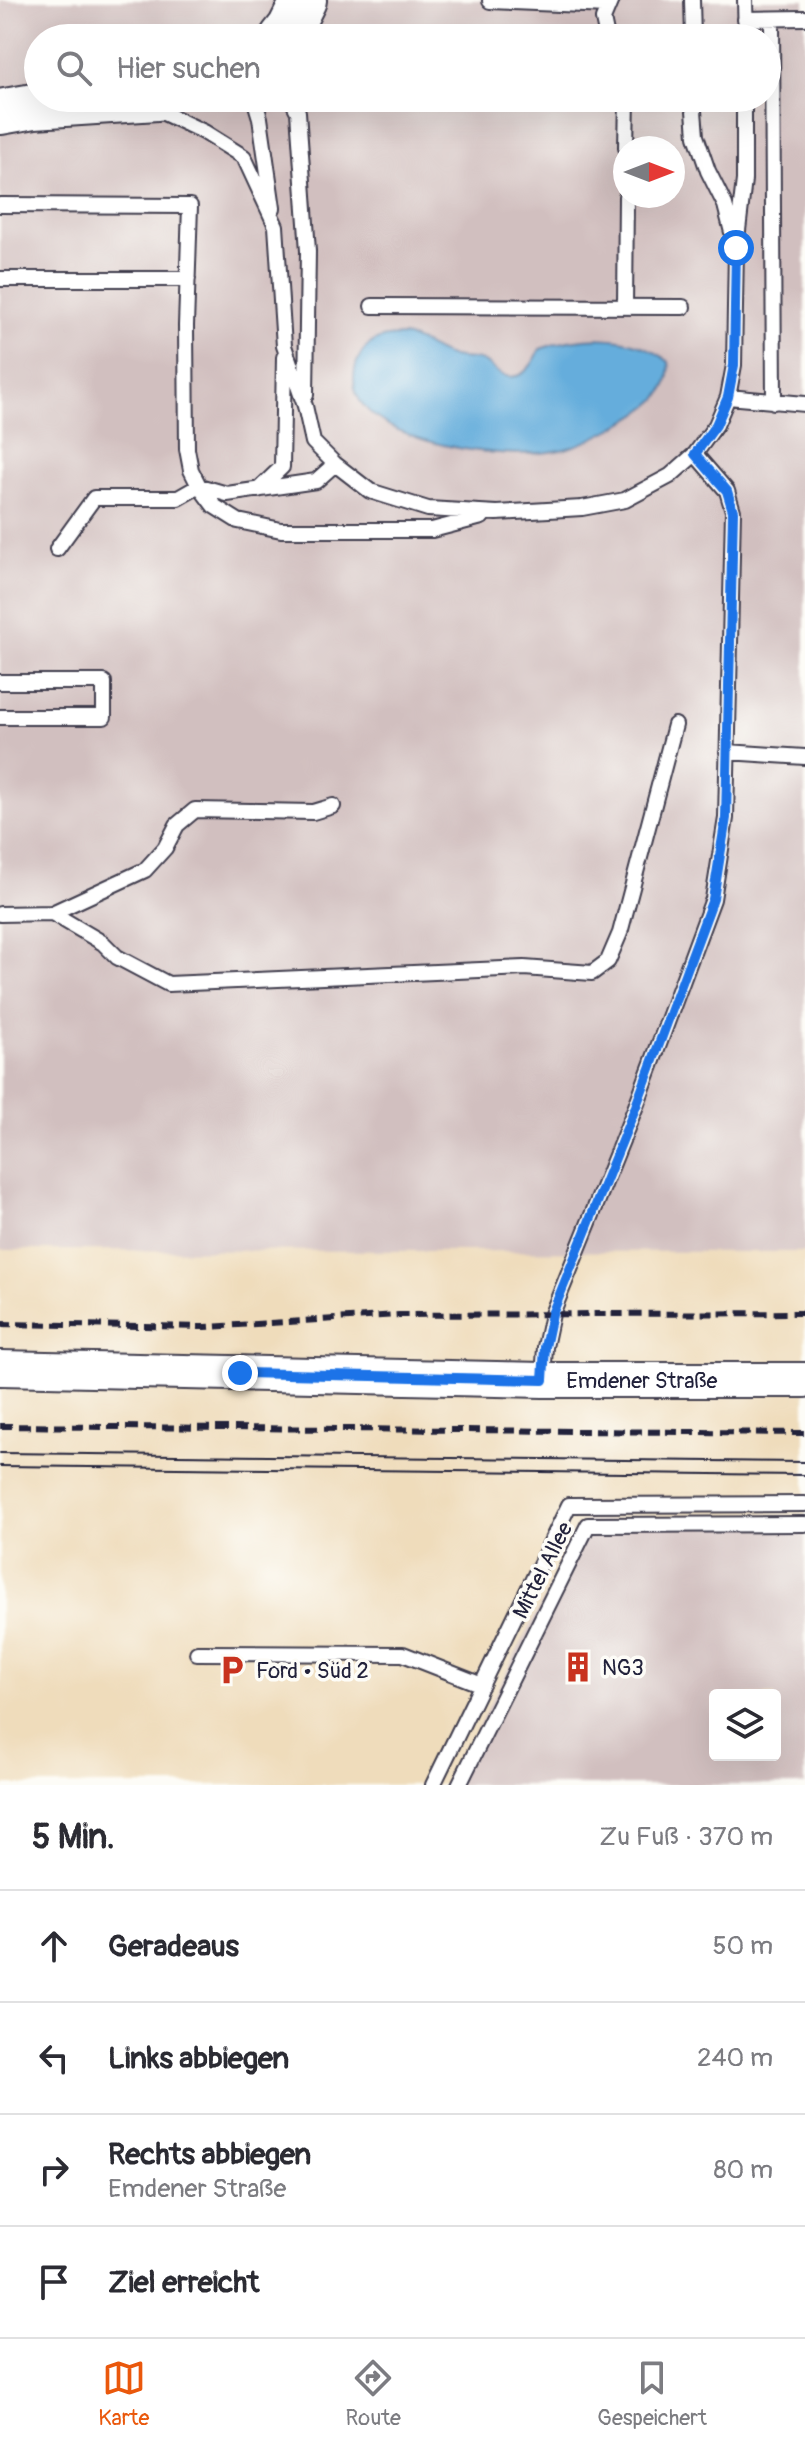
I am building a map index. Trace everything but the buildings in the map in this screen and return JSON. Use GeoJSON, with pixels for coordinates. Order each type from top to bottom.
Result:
{"type":"FeatureCollection","features":[{"type":"Feature","properties":{"kind":"highway"},"geometry":{"type":"LineString","coordinates":[[292,24],[304,0]]}},
{"type":"Feature","properties":{"kind":"street","name":"Emdener Straße"},"geometry":{"type":"LineString","coordinates":[[0,1368],[543,1380],[805,1380]]}},
{"type":"Feature","properties":{"kind":"lane"},"geometry":{"type":"LineString","coordinates":[[692,0],[693,24]]}},
{"type":"Feature","properties":{"kind":"lane"},"geometry":{"type":"LineString","coordinates":[[745,0],[745,24]]}},
{"type":"Feature","properties":{"kind":"lane"},"geometry":{"type":"LineString","coordinates":[[490,1],[610,3],[604,24]]}},
{"type":"Feature","properties":{"kind":"lane"},"geometry":{"type":"LineString","coordinates":[[745,19],[805,18]]}},
{"type":"Feature","properties":{"kind":"lane"},"geometry":{"type":"LineString","coordinates":[[772,19],[772,24]]}},
{"type":"Feature","properties":{"kind":"lane"},"geometry":{"type":"LineString","coordinates":[[169,112],[244,157],[276,226]]}},
{"type":"Feature","properties":{"kind":"lane"},"geometry":{"type":"LineString","coordinates":[[258,112],[276,226],[284,346],[282,467],[258,490]]}},
{"type":"Feature","properties":{"kind":"lane"},"geometry":{"type":"LineString","coordinates":[[298,112],[308,251],[305,406]]}},
{"type":"Feature","properties":{"kind":"lane"},"geometry":{"type":"LineString","coordinates":[[626,136],[627,112]]}},
{"type":"Feature","properties":{"kind":"lane"},"geometry":{"type":"LineString","coordinates":[[694,112],[696,136],[708,171],[725,205],[736,248]]}},
{"type":"Feature","properties":{"kind":"lane"},"geometry":{"type":"LineString","coordinates":[[284,346],[305,406],[313,442],[370,491],[428,509],[497,513],[582,508],[625,500],[670,476],[695,454],[716,425],[728,397],[734,365],[736,248],[744,180],[744,112]]}},
{"type":"Feature","properties":{"kind":"lane"},"geometry":{"type":"LineString","coordinates":[[772,112],[774,402]]}},
{"type":"Feature","properties":{"kind":"lane"},"geometry":{"type":"LineString","coordinates":[[0,205],[190,206],[186,326],[187,449],[191,470],[199,486],[214,506],[238,521],[281,530],[432,530],[497,513]]}},
{"type":"Feature","properties":{"kind":"lane"},"geometry":{"type":"LineString","coordinates":[[625,307],[626,208]]}},
{"type":"Feature","properties":{"kind":"lane"},"geometry":{"type":"LineString","coordinates":[[0,279],[188,279]]}},
{"type":"Feature","properties":{"kind":"lane"},"geometry":{"type":"LineString","coordinates":[[372,306],[683,307]]}},
{"type":"Feature","properties":{"kind":"lane"},"geometry":{"type":"LineString","coordinates":[[728,397],[805,404]]}},
{"type":"Feature","properties":{"kind":"lane"},"geometry":{"type":"LineString","coordinates":[[543,1380],[545,1347],[552,1314],[636,1106],[713,899],[726,818],[733,511],[727,491],[695,454]]}},
{"type":"Feature","properties":{"kind":"lane"},"geometry":{"type":"LineString","coordinates":[[57,549],[94,498],[178,498],[199,486],[227,494],[258,490],[316,481],[335,464]]}},
{"type":"Feature","properties":{"kind":"lane"},"geometry":{"type":"LineString","coordinates":[[0,682],[104,682],[104,717],[0,717]]}},
{"type":"Feature","properties":{"kind":"lane"},"geometry":{"type":"LineString","coordinates":[[52,913],[103,943],[117,957],[168,984],[524,968],[592,973],[608,961],[620,933],[675,725]]}},
{"type":"Feature","properties":{"kind":"lane"},"geometry":{"type":"LineString","coordinates":[[727,752],[805,757]]}},
{"type":"Feature","properties":{"kind":"lane"},"geometry":{"type":"LineString","coordinates":[[0,914],[52,913],[145,870],[165,848],[177,825],[195,810],[313,812],[333,806]]}},
{"type":"Feature","properties":{"kind":"lane"},"geometry":{"type":"LineString","coordinates":[[433,1785],[569,1505],[805,1504]]}},
{"type":"Feature","properties":{"kind":"lane","name":"Mittel Allee"},"geometry":{"type":"LineString","coordinates":[[459,1785],[588,1525],[805,1524]]}},
{"type":"Feature","properties":{"kind":"lane"},"geometry":{"type":"LineString","coordinates":[[197,1653],[403,1654],[482,1685]]}},
{"type":"Feature","properties":{"kind":"shaded area"},"geometry":{"type":"Polygon","coordinates":[[[0,0],[805,0],[805,1252],[0,1250],[0,0]]]}},
{"type":"Feature","properties":{"kind":"shaded area"},"geometry":{"type":"Polygon","coordinates":[[[805,1518],[805,1785],[448,1785],[584,1521],[805,1518]]]}},
{"type":"Feature","properties":{"kind":"water"},"geometry":{"type":"Polygon","coordinates":[[[403,336],[450,356],[482,361],[497,372],[512,377],[529,367],[540,349],[590,339],[640,345],[669,362],[669,373],[663,391],[651,404],[635,416],[573,447],[518,454],[458,448],[402,432],[379,420],[358,397],[354,378],[358,359],[370,344],[379,339],[403,336]]]}},
{"type":"Feature","properties":{"kind":"tram line"},"geometry":{"type":"LineString","coordinates":[[0,1453],[805,1462]]}},
{"type":"Feature","properties":{"kind":"tram line"},"geometry":{"type":"LineString","coordinates":[[0,1466],[805,1475]]}},
{"type":"Feature","properties":{"kind":"railway"},"geometry":{"type":"LineString","coordinates":[[0,1324],[206,1327],[399,1315],[805,1313]]}},
{"type":"Feature","properties":{"kind":"railway"},"geometry":{"type":"LineString","coordinates":[[0,1426],[805,1433]]}},
{"type":"Feature","properties":{"kind":"place","name":"NG3"},"geometry":{"type":"Point","coordinates":[578,1667]}},
{"type":"Feature","properties":{"kind":"place","name":"Ford • Süd 2"},"geometry":{"type":"Point","coordinates":[232,1670]}},
{"type":"Feature","properties":{"kind":"route"},"geometry":{"type":"LineString","coordinates":[[240,1373],[543,1380],[545,1347],[552,1314],[636,1106],[713,899],[726,818],[733,511],[727,491],[695,454],[716,425],[728,397],[734,365],[736,248]]}}]}
